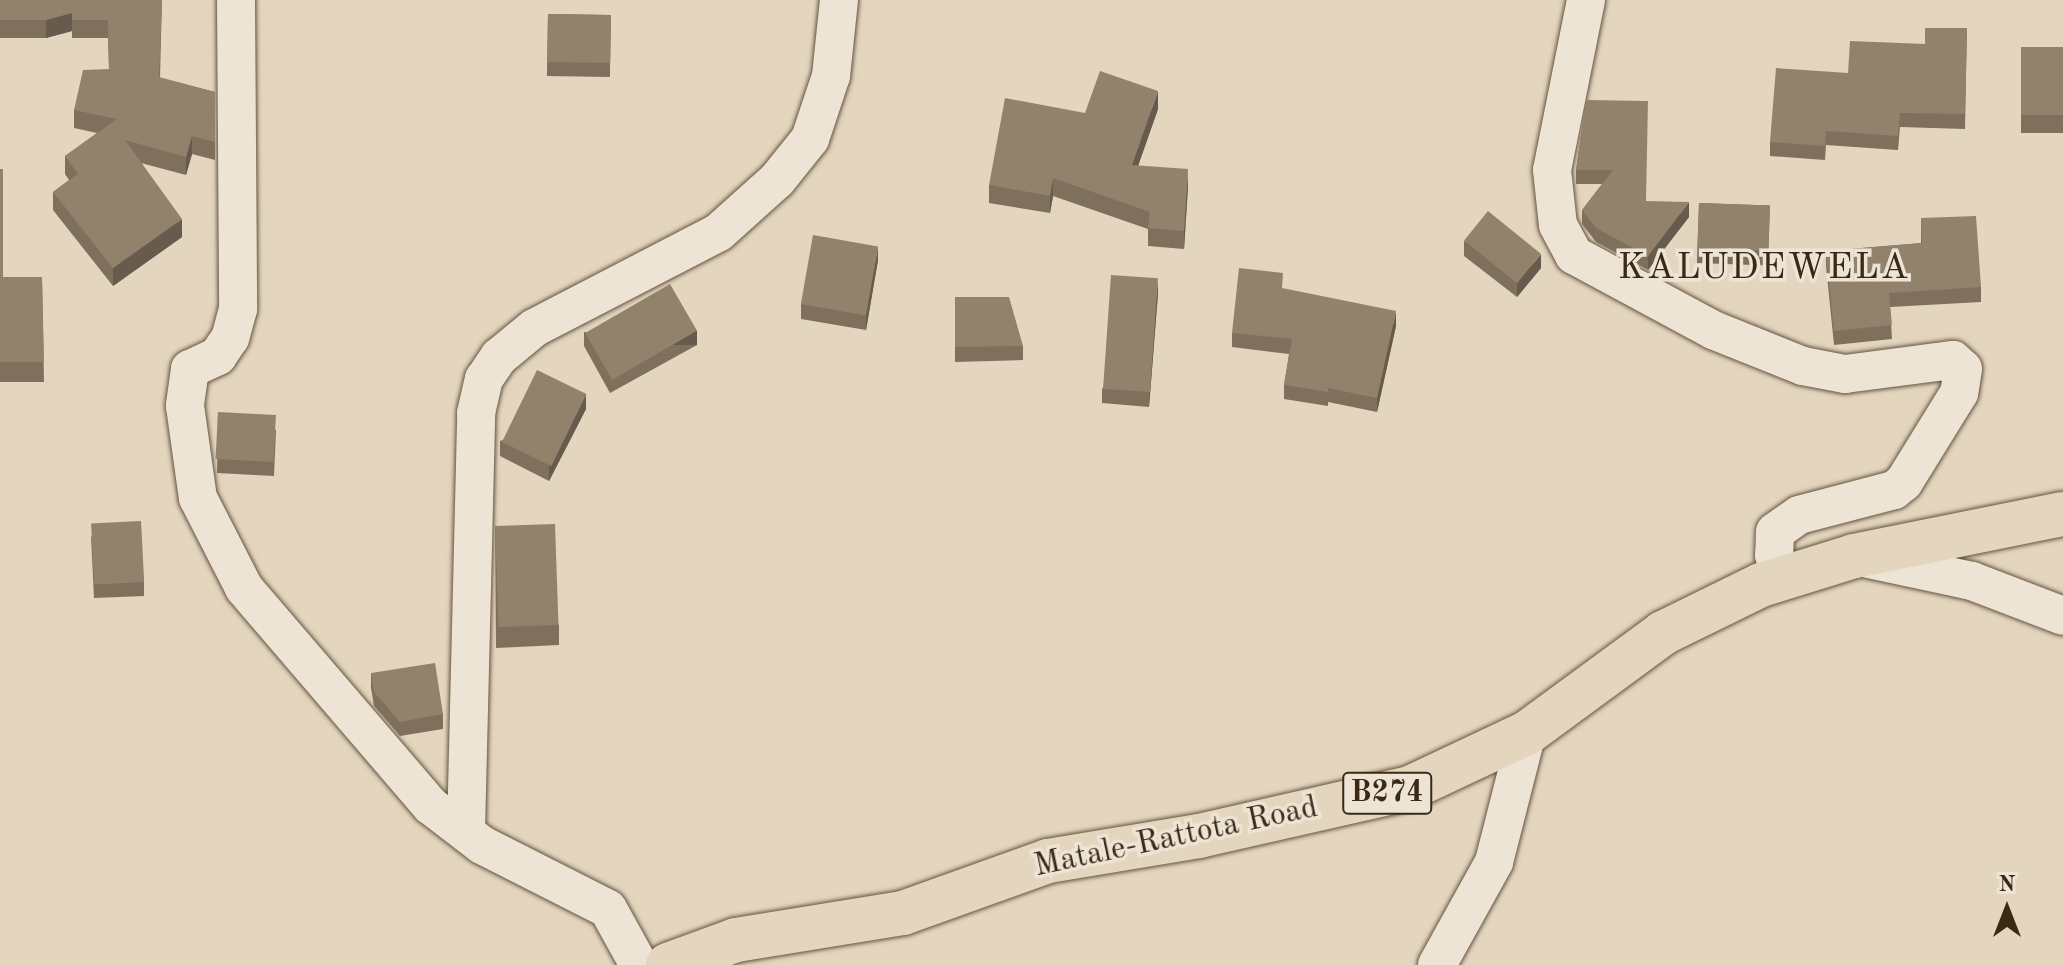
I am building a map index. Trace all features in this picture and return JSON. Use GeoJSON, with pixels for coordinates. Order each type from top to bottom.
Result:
{"type":"FeatureCollection","features":[{"type":"Feature","properties":{"kind":"main road","name":"Matale-Rattota Road"},"geometry":{"type":"LineString","coordinates":[[668,965],[736,940],[903,913],[1048,861],[1199,836],[1410,788],[1527,733],[1663,633],[1784,579],[1854,556],[2063,514]]}},
{"type":"Feature","properties":{"kind":"street"},"geometry":{"type":"LineString","coordinates":[[236,0],[238,309],[230,338],[218,356],[190,369],[185,406],[198,498],[244,588],[431,806],[466,832],[608,909],[639,965]]}},
{"type":"Feature","properties":{"kind":"street"},"geometry":{"type":"LineString","coordinates":[[466,832],[476,413],[484,379],[499,357],[534,328],[719,232],[777,180],[810,139],[831,76],[839,0]]}},
{"type":"Feature","properties":{"kind":"street"},"geometry":{"type":"LineString","coordinates":[[1586,0],[1552,170],[1558,225],[1574,255],[1713,330],[1803,366],[1845,374],[1953,360],[1963,369],[1959,393],[1904,482],[1894,490],[1799,515],[1775,532],[1774,555],[1784,579]]}},
{"type":"Feature","properties":{"kind":"street"},"geometry":{"type":"LineString","coordinates":[[1854,556],[1972,581],[2063,616]]}},
{"type":"Feature","properties":{"kind":"street"},"geometry":{"type":"LineString","coordinates":[[1437,965],[1494,862],[1527,733]]}},
{"type":"Feature","properties":{"kind":"building"},"geometry":{"type":"Polygon","coordinates":[[[0,0],[162,0],[159,77],[215,92],[215,142],[192,136],[186,157],[125,140],[182,219],[113,268],[53,192],[78,174],[65,156],[117,119],[74,110],[83,70],[109,69],[108,20],[72,20],[72,13],[46,20],[0,20],[0,0]]]}},
{"type":"Feature","properties":{"kind":"building"},"geometry":{"type":"Polygon","coordinates":[[[548,14],[611,15],[610,63],[547,62],[548,14]]]}},
{"type":"Feature","properties":{"kind":"building"},"geometry":{"type":"Polygon","coordinates":[[[1925,28],[1967,28],[1965,114],[1900,113],[1898,136],[1826,131],[1825,146],[1770,142],[1776,68],[1848,73],[1850,41],[1925,44],[1925,28]]]}},
{"type":"Feature","properties":{"kind":"building"},"geometry":{"type":"Polygon","coordinates":[[[2021,47],[2063,47],[2063,115],[2021,115],[2021,47]]]}},
{"type":"Feature","properties":{"kind":"building"},"geometry":{"type":"Polygon","coordinates":[[[1100,71],[1158,91],[1132,165],[1188,169],[1184,231],[1148,228],[1150,212],[1053,178],[1050,196],[989,185],[1005,98],[1085,113],[1100,71]]]}},
{"type":"Feature","properties":{"kind":"building"},"geometry":{"type":"Polygon","coordinates":[[[1586,100],[1648,101],[1646,201],[1689,202],[1648,256],[1596,228],[1582,210],[1613,170],[1576,170],[1586,100]]]}},
{"type":"Feature","properties":{"kind":"building"},"geometry":{"type":"Polygon","coordinates":[[[0,169],[3,169],[3,277],[42,277],[44,362],[0,362],[0,169]]]}},
{"type":"Feature","properties":{"kind":"building"},"geometry":{"type":"Polygon","coordinates":[[[1699,203],[1770,205],[1768,250],[1697,248],[1699,203]]]}},
{"type":"Feature","properties":{"kind":"building"},"geometry":{"type":"Polygon","coordinates":[[[1488,211],[1541,254],[1517,283],[1464,241],[1488,211]]]}},
{"type":"Feature","properties":{"kind":"building"},"geometry":{"type":"Polygon","coordinates":[[[1976,216],[1981,287],[1889,293],[1892,325],[1834,331],[1826,251],[1922,243],[1921,218],[1976,216]]]}},
{"type":"Feature","properties":{"kind":"building"},"geometry":{"type":"Polygon","coordinates":[[[813,235],[878,246],[866,315],[801,304],[813,235]]]}},
{"type":"Feature","properties":{"kind":"building"},"geometry":{"type":"Polygon","coordinates":[[[1239,268],[1283,273],[1282,288],[1396,311],[1377,398],[1328,388],[1328,392],[1284,385],[1292,339],[1232,333],[1239,268]]]}},
{"type":"Feature","properties":{"kind":"building"},"geometry":{"type":"Polygon","coordinates":[[[1111,275],[1158,278],[1150,392],[1103,389],[1111,275]]]}},
{"type":"Feature","properties":{"kind":"building"},"geometry":{"type":"Polygon","coordinates":[[[670,284],[697,331],[612,380],[585,333],[670,284]]]}},
{"type":"Feature","properties":{"kind":"building"},"geometry":{"type":"Polygon","coordinates":[[[955,297],[1009,297],[1023,346],[955,347],[955,297]]]}},
{"type":"Feature","properties":{"kind":"building"},"geometry":{"type":"Polygon","coordinates":[[[537,370],[586,394],[551,466],[502,442],[537,370]]]}},
{"type":"Feature","properties":{"kind":"building"},"geometry":{"type":"Polygon","coordinates":[[[218,412],[276,415],[273,462],[216,459],[218,412]]]}},
{"type":"Feature","properties":{"kind":"building"},"geometry":{"type":"Polygon","coordinates":[[[141,521],[144,582],[94,585],[91,524],[141,521]]]}},
{"type":"Feature","properties":{"kind":"building"},"geometry":{"type":"Polygon","coordinates":[[[555,524],[559,625],[499,627],[495,526],[555,524]]]}},
{"type":"Feature","properties":{"kind":"building"},"geometry":{"type":"Polygon","coordinates":[[[435,663],[443,714],[400,722],[374,692],[371,673],[435,663]]]}},
{"type":"Feature","properties":{"kind":"district","name":"KALUDEWELA"},"geometry":{"type":"Point","coordinates":[1764,270]}}]}
